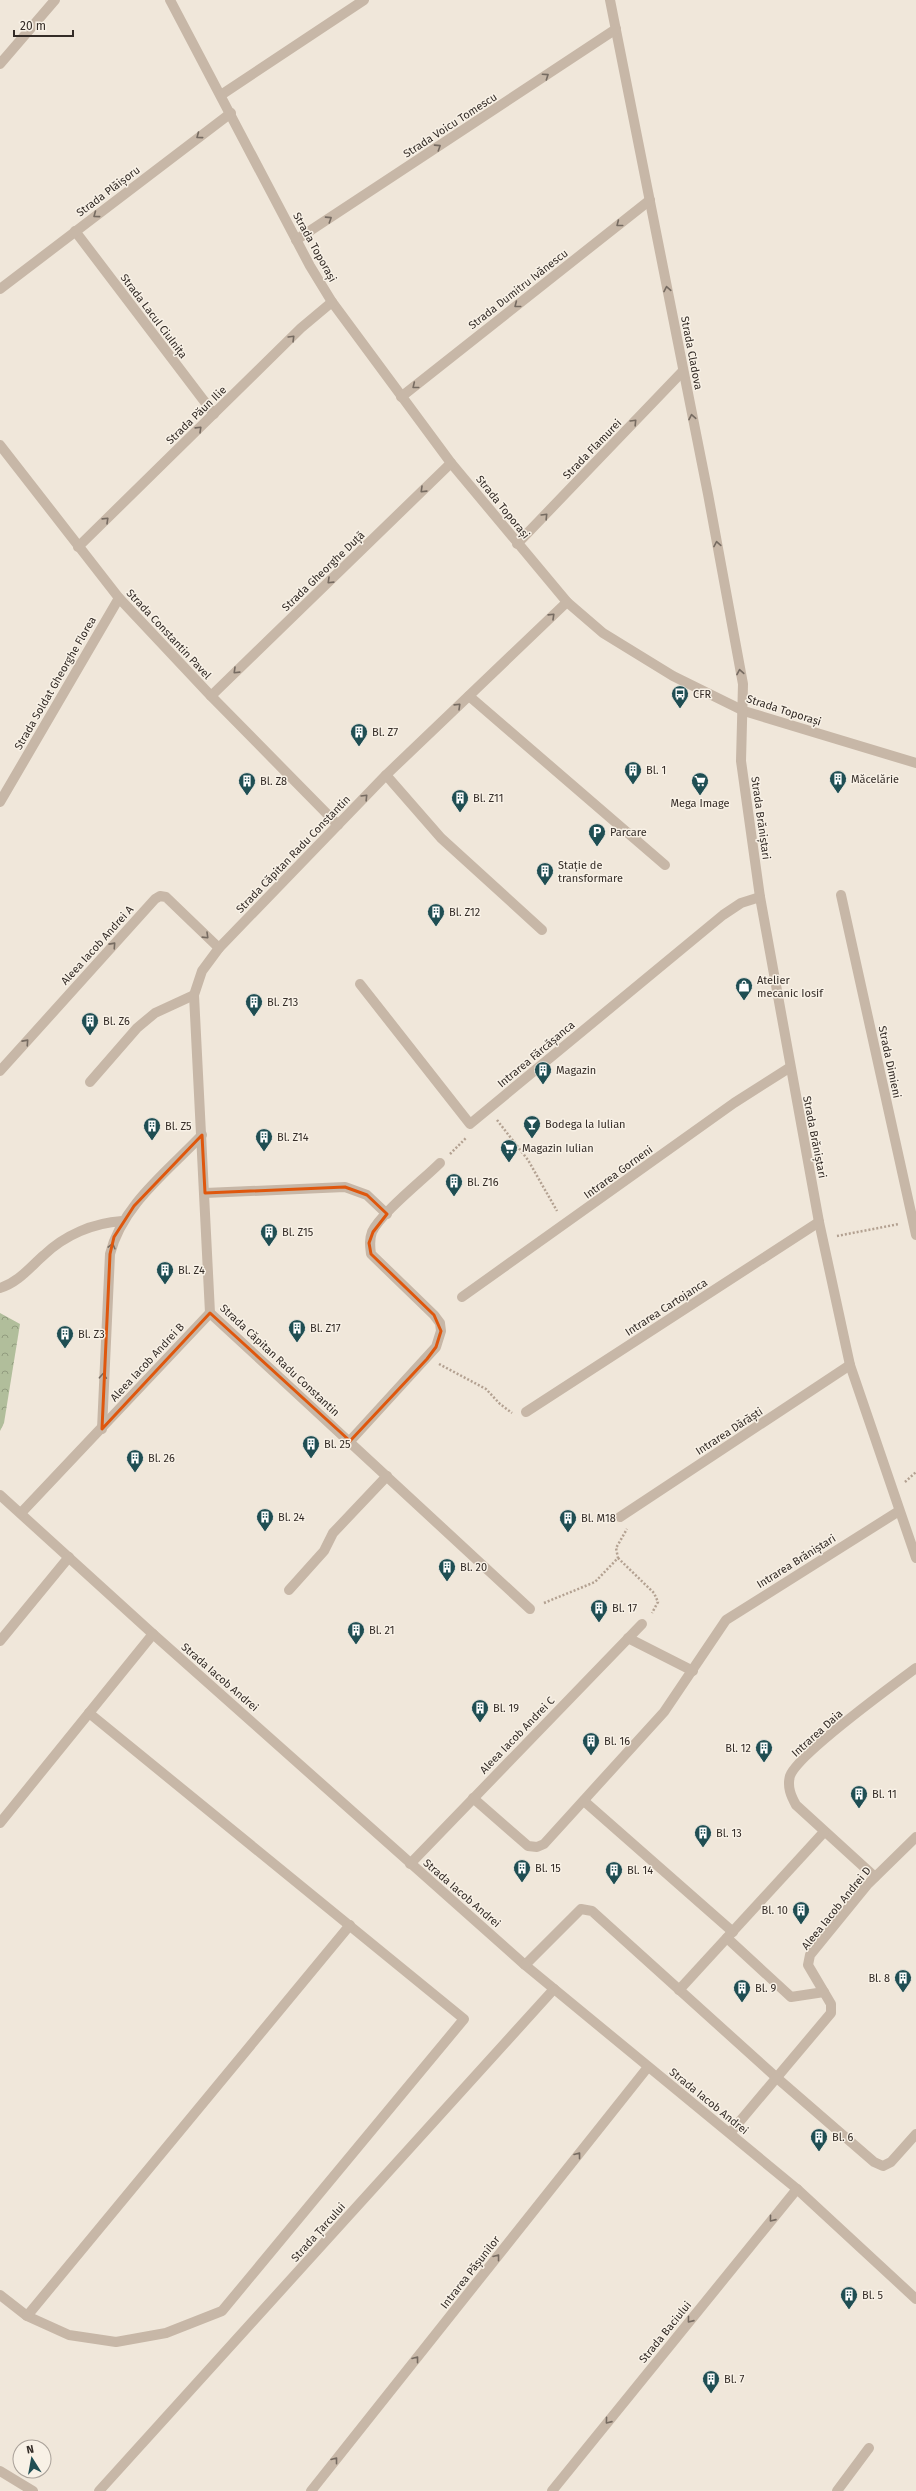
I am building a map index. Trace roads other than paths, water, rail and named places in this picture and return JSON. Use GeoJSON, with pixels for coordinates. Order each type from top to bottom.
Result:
{"type":"FeatureCollection","features":[{"type":"Feature","properties":{"kind":"street"},"geometry":{"type":"LineString","coordinates":[[0,64],[55,0]]}},
{"type":"Feature","properties":{"kind":"street","name":"Strada Toporași"},"geometry":{"type":"LineString","coordinates":[[170,0],[231,113],[296,240],[332,302],[451,463],[517,544],[567,602],[603,633],[634,654],[744,711],[916,763]]}},
{"type":"Feature","properties":{"kind":"street"},"geometry":{"type":"LineString","coordinates":[[221,95],[364,0]]}},
{"type":"Feature","properties":{"kind":"street","name":"Strada Cladova"},"geometry":{"type":"LineString","coordinates":[[610,0],[684,371],[743,684],[744,711]]}},
{"type":"Feature","properties":{"kind":"street","name":"Strada Voicu Tomescu"},"geometry":{"type":"LineString","coordinates":[[296,240],[616,29]]}},
{"type":"Feature","properties":{"kind":"street","name":"Strada Plăișoru"},"geometry":{"type":"LineString","coordinates":[[0,289],[231,113]]}},
{"type":"Feature","properties":{"kind":"street","name":"Strada Dumitru Ivănescu"},"geometry":{"type":"LineString","coordinates":[[402,397],[650,200]]}},
{"type":"Feature","properties":{"kind":"street","name":"Strada Lacul Ciulnița"},"geometry":{"type":"LineString","coordinates":[[75,231],[214,414]]}},
{"type":"Feature","properties":{"kind":"street","name":"Strada Păun Ilie"},"geometry":{"type":"LineString","coordinates":[[78,547],[301,328],[332,302]]}},
{"type":"Feature","properties":{"kind":"street","name":"Strada Flamurei"},"geometry":{"type":"LineString","coordinates":[[517,544],[684,371]]}},
{"type":"Feature","properties":{"kind":"street","name":"Strada Constantin Pavel"},"geometry":{"type":"LineString","coordinates":[[0,444],[78,547],[119,598],[211,696],[338,825]]}},
{"type":"Feature","properties":{"kind":"street","name":"Strada Gheorghe Duță"},"geometry":{"type":"LineString","coordinates":[[211,696],[451,463]]}},
{"type":"Feature","properties":{"kind":"street","name":"Strada Soldat Gheorghe Florea"},"geometry":{"type":"LineString","coordinates":[[0,802],[119,598]]}},
{"type":"Feature","properties":{"kind":"street","name":"Strada Căpitan Radu Constantin"},"geometry":{"type":"LineString","coordinates":[[530,1608],[210,1313],[194,996],[202,971],[219,948],[386,775],[567,602]]}},
{"type":"Feature","properties":{"kind":"street"},"geometry":{"type":"LineString","coordinates":[[469,696],[665,865]]}},
{"type":"Feature","properties":{"kind":"street","name":"Strada Brăniștari"},"geometry":{"type":"LineString","coordinates":[[744,711],[740,737],[741,761],[760,897],[789,1068],[819,1222],[850,1365],[916,1558]]}},
{"type":"Feature","properties":{"kind":"street"},"geometry":{"type":"LineString","coordinates":[[386,775],[441,838],[542,930]]}},
{"type":"Feature","properties":{"kind":"street","name":"Strada Dimieni"},"geometry":{"type":"LineString","coordinates":[[841,895],[915,1228]]}},
{"type":"Feature","properties":{"kind":"street","name":"Aleea Iacob Andrei A"},"geometry":{"type":"LineString","coordinates":[[0,1071],[155,899],[160,896],[166,898],[219,948]]}},
{"type":"Feature","properties":{"kind":"street","name":"Intrarea Fărcășanca"},"geometry":{"type":"LineString","coordinates":[[360,984],[470,1124],[723,915],[741,902],[760,897]]}},
{"type":"Feature","properties":{"kind":"street"},"geometry":{"type":"LineString","coordinates":[[90,1082],[137,1028],[155,1013],[194,996]]}},
{"type":"Feature","properties":{"kind":"street","name":"Intrarea Gorneni"},"geometry":{"type":"LineString","coordinates":[[462,1297],[734,1103],[789,1068]]}},
{"type":"Feature","properties":{"kind":"street","name":"Aleea Iacob Andrei B"},"geometry":{"type":"LineString","coordinates":[[102,1429],[110,1254],[114,1237],[122,1221],[202,1135]]}},
{"type":"Feature","properties":{"kind":"street"},"geometry":{"type":"LineString","coordinates":[[350,1441],[427,1359],[439,1340],[440,1323],[434,1315],[371,1254],[369,1243],[373,1232],[387,1214],[440,1163]]}},
{"type":"Feature","properties":{"kind":"street"},"geometry":{"type":"LineString","coordinates":[[205,1193],[345,1187],[367,1195],[387,1214]]}},
{"type":"Feature","properties":{"kind":"street"},"geometry":{"type":"LineString","coordinates":[[0,1288],[22,1276],[45,1254],[89,1226],[122,1221]]}},
{"type":"Feature","properties":{"kind":"street","name":"Intrarea Cartojanca"},"geometry":{"type":"LineString","coordinates":[[526,1412],[819,1222]]}},
{"type":"Feature","properties":{"kind":"street","name":"Aleea Iacob Andrei B"},"geometry":{"type":"LineString","coordinates":[[21,1513],[210,1313]]}},
{"type":"Feature","properties":{"kind":"street","name":"Intrarea Dărăști"},"geometry":{"type":"LineString","coordinates":[[620,1517],[850,1365]]}},
{"type":"Feature","properties":{"kind":"street"},"geometry":{"type":"LineString","coordinates":[[289,1590],[324,1551],[333,1533],[387,1476]]}},
{"type":"Feature","properties":{"kind":"street","name":"Strada Iacob Andrei"},"geometry":{"type":"LineString","coordinates":[[0,1495],[153,1634],[525,1965],[797,2189],[916,2299]]}},
{"type":"Feature","properties":{"kind":"street","name":"Intrarea Brăniștari"},"geometry":{"type":"LineString","coordinates":[[473,1798],[528,1846],[537,1848],[544,1844],[664,1712],[693,1671],[719,1628],[735,1614],[899,1511]]}},
{"type":"Feature","properties":{"kind":"street"},"geometry":{"type":"LineString","coordinates":[[0,1641],[69,1557]]}},
{"type":"Feature","properties":{"kind":"street","name":"Aleea Iacob Andrei C"},"geometry":{"type":"LineString","coordinates":[[410,1864],[642,1624]]}},
{"type":"Feature","properties":{"kind":"street"},"geometry":{"type":"LineString","coordinates":[[0,1823],[153,1634]]}},
{"type":"Feature","properties":{"kind":"street"},"geometry":{"type":"LineString","coordinates":[[628,1638],[693,1671]]}},
{"type":"Feature","properties":{"kind":"street","name":"Intrarea Daia"},"geometry":{"type":"LineString","coordinates":[[875,1877],[796,1805],[790,1795],[789,1783],[791,1774],[832,1734],[916,1668]]}},
{"type":"Feature","properties":{"kind":"street"},"geometry":{"type":"LineString","coordinates":[[0,2295],[27,2316],[69,2335],[116,2342],[166,2333],[222,2311],[464,2019],[89,1713]]}},
{"type":"Feature","properties":{"kind":"street"},"geometry":{"type":"LineString","coordinates":[[584,1801],[730,1935],[791,1997],[824,1992]]}},
{"type":"Feature","properties":{"kind":"street"},"geometry":{"type":"LineString","coordinates":[[679,1990],[824,1832]]}},
{"type":"Feature","properties":{"kind":"street","name":"Aleea Iacob Andrei D"},"geometry":{"type":"LineString","coordinates":[[730,2133],[831,2013],[831,2004],[808,1965],[810,1955],[875,1877],[916,1837]]}},
{"type":"Feature","properties":{"kind":"street"},"geometry":{"type":"LineString","coordinates":[[525,1965],[581,1909],[592,1911],[777,2078],[874,2162],[883,2166],[891,2162],[916,2134]]}},
{"type":"Feature","properties":{"kind":"street"},"geometry":{"type":"LineString","coordinates":[[27,2316],[350,1925]]}},
{"type":"Feature","properties":{"kind":"street","name":"Strada Țarcului"},"geometry":{"type":"LineString","coordinates":[[99,2491],[554,1989]]}},
{"type":"Feature","properties":{"kind":"street","name":"Intrarea Pășunilor"},"geometry":{"type":"LineString","coordinates":[[311,2491],[648,2067]]}},
{"type":"Feature","properties":{"kind":"street","name":"Strada Baciului"},"geometry":{"type":"LineString","coordinates":[[552,2491],[797,2189]]}},
{"type":"Feature","properties":{"kind":"street"},"geometry":{"type":"LineString","coordinates":[[837,2491],[869,2448]]}},
{"type":"Feature","properties":{"kind":"street"},"geometry":{"type":"LineString","coordinates":[[0,2471],[33,2491]]}},
{"type":"Feature","properties":{"kind":"place","name":"CFR"},"geometry":{"type":"Point","coordinates":[680,709]}},
{"type":"Feature","properties":{"kind":"place","name":"Bl. Z7"},"geometry":{"type":"Point","coordinates":[359,747]}},
{"type":"Feature","properties":{"kind":"place","name":"Bl. 1"},"geometry":{"type":"Point","coordinates":[633,785]}},
{"type":"Feature","properties":{"kind":"place","name":"Măcelărie"},"geometry":{"type":"Point","coordinates":[838,794]}},
{"type":"Feature","properties":{"kind":"place","name":"Bl. Z8"},"geometry":{"type":"Point","coordinates":[247,796]}},
{"type":"Feature","properties":{"kind":"place","name":"Mega Image"},"geometry":{"type":"Point","coordinates":[700,796]}},
{"type":"Feature","properties":{"kind":"place","name":"Bl. Z11"},"geometry":{"type":"Point","coordinates":[460,813]}},
{"type":"Feature","properties":{"kind":"place","name":"Parcare"},"geometry":{"type":"Point","coordinates":[597,847]}},
{"type":"Feature","properties":{"kind":"place","name":"Stație de transformare"},"geometry":{"type":"Point","coordinates":[545,886]}},
{"type":"Feature","properties":{"kind":"place","name":"Bl. Z12"},"geometry":{"type":"Point","coordinates":[436,927]}},
{"type":"Feature","properties":{"kind":"place","name":"Atelier mecanic Iosif"},"geometry":{"type":"Point","coordinates":[744,1001]}},
{"type":"Feature","properties":{"kind":"place","name":"Bl. Z13"},"geometry":{"type":"Point","coordinates":[254,1017]}},
{"type":"Feature","properties":{"kind":"place","name":"Bl. Z6"},"geometry":{"type":"Point","coordinates":[90,1036]}},
{"type":"Feature","properties":{"kind":"place","name":"Magazin"},"geometry":{"type":"Point","coordinates":[543,1085]}},
{"type":"Feature","properties":{"kind":"place","name":"Bodega la Iulian"},"geometry":{"type":"Point","coordinates":[532,1139]}},
{"type":"Feature","properties":{"kind":"place","name":"Bl. Z5"},"geometry":{"type":"Point","coordinates":[152,1141]}},
{"type":"Feature","properties":{"kind":"place","name":"Bl. Z14"},"geometry":{"type":"Point","coordinates":[264,1152]}},
{"type":"Feature","properties":{"kind":"place","name":"Magazin Iulian"},"geometry":{"type":"Point","coordinates":[509,1163]}},
{"type":"Feature","properties":{"kind":"place","name":"Bl. Z16"},"geometry":{"type":"Point","coordinates":[454,1197]}},
{"type":"Feature","properties":{"kind":"place","name":"Bl. Z15"},"geometry":{"type":"Point","coordinates":[269,1247]}},
{"type":"Feature","properties":{"kind":"place","name":"Bl. Z4"},"geometry":{"type":"Point","coordinates":[165,1285]}},
{"type":"Feature","properties":{"kind":"place","name":"Bl. Z17"},"geometry":{"type":"Point","coordinates":[297,1343]}},
{"type":"Feature","properties":{"kind":"place","name":"Bl. Z3"},"geometry":{"type":"Point","coordinates":[65,1349]}},
{"type":"Feature","properties":{"kind":"place","name":"Bl. 25"},"geometry":{"type":"Point","coordinates":[311,1459]}},
{"type":"Feature","properties":{"kind":"place","name":"Bl. 26"},"geometry":{"type":"Point","coordinates":[135,1473]}},
{"type":"Feature","properties":{"kind":"place","name":"Bl. 24"},"geometry":{"type":"Point","coordinates":[265,1532]}},
{"type":"Feature","properties":{"kind":"place","name":"Bl. M18"},"geometry":{"type":"Point","coordinates":[568,1533]}},
{"type":"Feature","properties":{"kind":"place","name":"Bl. 20"},"geometry":{"type":"Point","coordinates":[447,1582]}},
{"type":"Feature","properties":{"kind":"place","name":"Bl. 17"},"geometry":{"type":"Point","coordinates":[599,1623]}},
{"type":"Feature","properties":{"kind":"place","name":"Bl. 21"},"geometry":{"type":"Point","coordinates":[356,1645]}},
{"type":"Feature","properties":{"kind":"place","name":"Bl. 19"},"geometry":{"type":"Point","coordinates":[480,1723]}},
{"type":"Feature","properties":{"kind":"place","name":"Bl. 16"},"geometry":{"type":"Point","coordinates":[591,1756]}},
{"type":"Feature","properties":{"kind":"place","name":"Bl. 12"},"geometry":{"type":"Point","coordinates":[764,1763]}},
{"type":"Feature","properties":{"kind":"place","name":"Bl. 11"},"geometry":{"type":"Point","coordinates":[859,1809]}},
{"type":"Feature","properties":{"kind":"place","name":"Bl. 13"},"geometry":{"type":"Point","coordinates":[703,1848]}},
{"type":"Feature","properties":{"kind":"place","name":"Bl. 15"},"geometry":{"type":"Point","coordinates":[522,1883]}},
{"type":"Feature","properties":{"kind":"place","name":"Bl. 14"},"geometry":{"type":"Point","coordinates":[614,1885]}},
{"type":"Feature","properties":{"kind":"place","name":"Bl. 10"},"geometry":{"type":"Point","coordinates":[801,1925]}},
{"type":"Feature","properties":{"kind":"place","name":"Bl. 8"},"geometry":{"type":"Point","coordinates":[903,1993]}},
{"type":"Feature","properties":{"kind":"place","name":"Bl. 9"},"geometry":{"type":"Point","coordinates":[742,2003]}},
{"type":"Feature","properties":{"kind":"place","name":"Bl. 6"},"geometry":{"type":"Point","coordinates":[819,2152]}},
{"type":"Feature","properties":{"kind":"place","name":"Bl. 5"},"geometry":{"type":"Point","coordinates":[849,2310]}},
{"type":"Feature","properties":{"kind":"place","name":"Bl. 7"},"geometry":{"type":"Point","coordinates":[711,2394]}}]}
